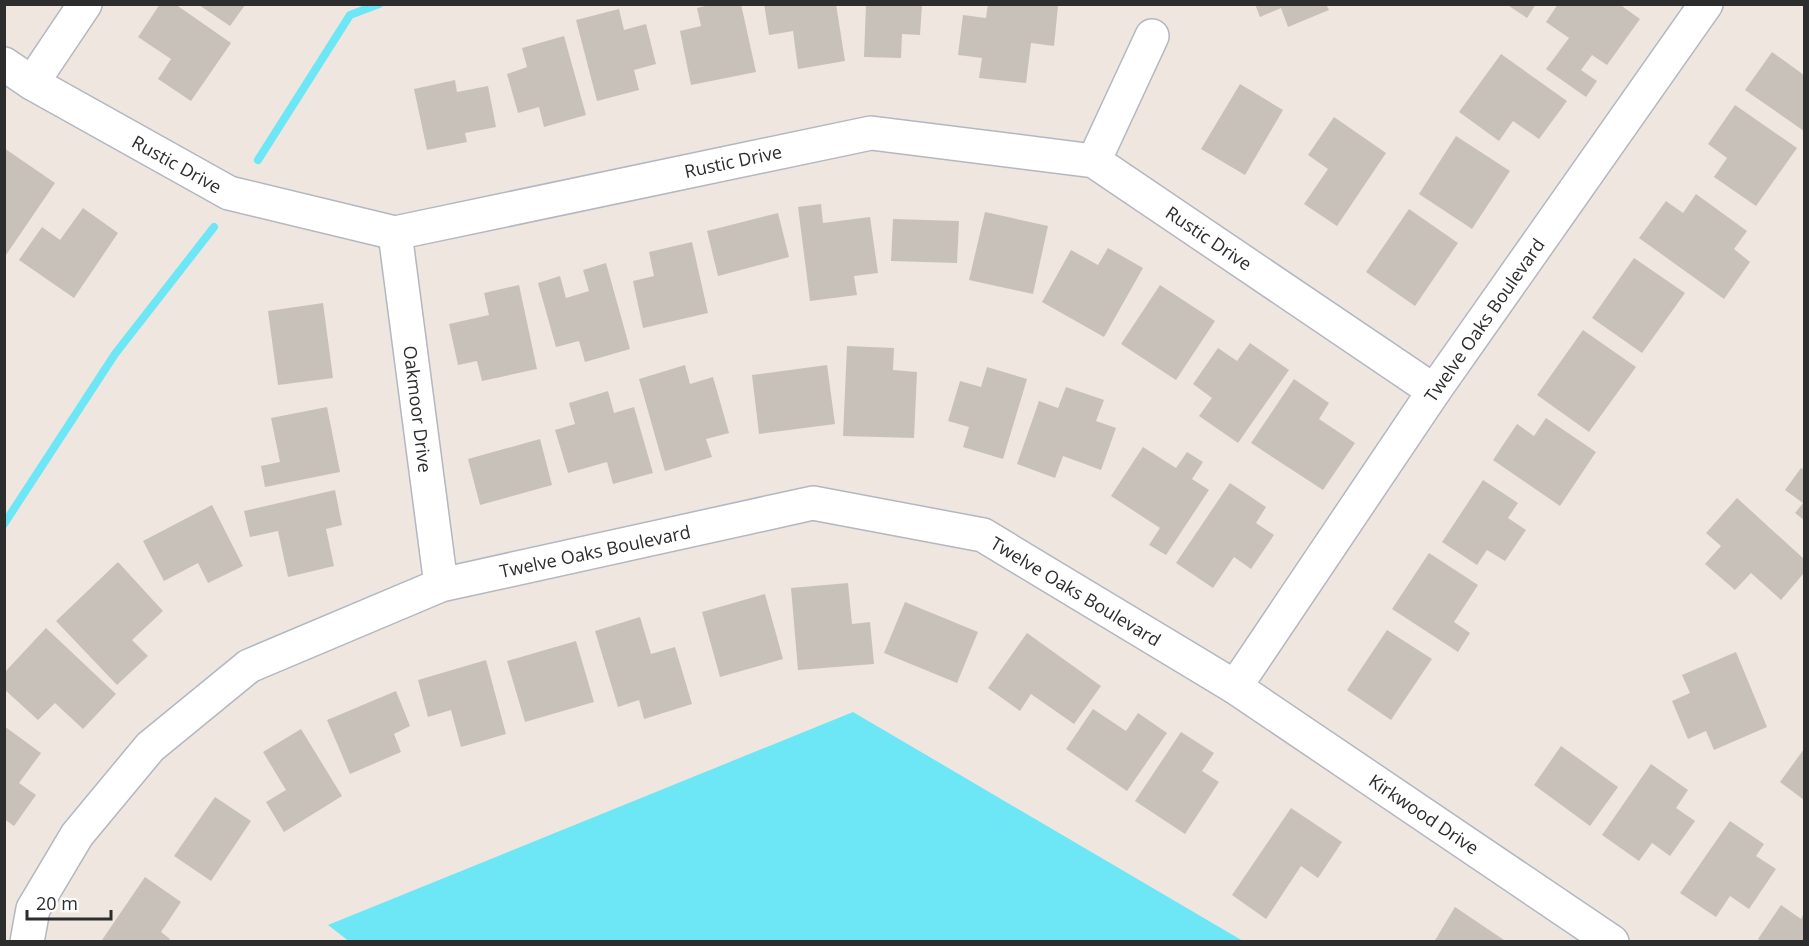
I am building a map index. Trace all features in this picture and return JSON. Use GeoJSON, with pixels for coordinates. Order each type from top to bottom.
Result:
{"type":"FeatureCollection","features":[{"type":"Feature","properties":{"kind":"street"},"geometry":{"type":"LineString","coordinates":[[32,83],[85,4]]}},
{"type":"Feature","properties":{"kind":"street","name":"Twelve Oaks Boulevard"},"geometry":{"type":"LineString","coordinates":[[27,942],[33,909],[77,835],[150,747],[249,666],[441,585],[813,503],[982,535],[1235,687],[1434,391],[1706,4]]}},
{"type":"Feature","properties":{"kind":"street"},"geometry":{"type":"LineString","coordinates":[[1094,161],[1152,36]]}},
{"type":"Feature","properties":{"kind":"street","name":"Rustic Drive"},"geometry":{"type":"LineString","coordinates":[[4,64],[32,83],[229,193],[395,233],[871,133],[1094,161],[1434,391]]}},
{"type":"Feature","properties":{"kind":"street","name":"Oakmoor Drive"},"geometry":{"type":"LineString","coordinates":[[395,233],[441,585]]}},
{"type":"Feature","properties":{"kind":"street","name":"Kirkwood Drive"},"geometry":{"type":"LineString","coordinates":[[1235,687],[1612,942]]}},
{"type":"Feature","properties":{"kind":"water"},"geometry":{"type":"Polygon","coordinates":[[[853,712],[1243,941],[350,942],[328,925],[853,712]]]}},
{"type":"Feature","properties":{"kind":"building"},"geometry":{"type":"Polygon","coordinates":[[[160,4],[175,4],[231,43],[191,101],[158,79],[171,59],[138,37],[160,4]]]}},
{"type":"Feature","properties":{"kind":"building"},"geometry":{"type":"Polygon","coordinates":[[[714,4],[741,4],[756,72],[691,85],[680,31],[701,26],[697,8],[714,4]]]}},
{"type":"Feature","properties":{"kind":"building"},"geometry":{"type":"Polygon","coordinates":[[[764,4],[836,4],[845,61],[798,69],[793,31],[769,35],[764,4]]]}},
{"type":"Feature","properties":{"kind":"building"},"geometry":{"type":"Polygon","coordinates":[[[866,4],[922,4],[920,35],[902,34],[901,58],[864,57],[866,4]]]}},
{"type":"Feature","properties":{"kind":"building"},"geometry":{"type":"Polygon","coordinates":[[[988,4],[1058,6],[1054,46],[1031,43],[1026,83],[979,78],[982,58],[958,55],[963,15],[986,18],[988,4]]]}},
{"type":"Feature","properties":{"kind":"building"},"geometry":{"type":"Polygon","coordinates":[[[1255,4],[1326,4],[1329,10],[1288,27],[1281,8],[1260,17],[1255,4]]]}},
{"type":"Feature","properties":{"kind":"building"},"geometry":{"type":"Polygon","coordinates":[[[1506,4],[1536,4],[1527,18],[1506,4]]]}},
{"type":"Feature","properties":{"kind":"building"},"geometry":{"type":"Polygon","coordinates":[[[1558,4],[1619,4],[1640,19],[1607,65],[1592,55],[1581,70],[1597,81],[1586,97],[1546,69],[1569,38],[1546,22],[1558,4]]]}},
{"type":"Feature","properties":{"kind":"building"},"geometry":{"type":"Polygon","coordinates":[[[199,5],[245,5],[230,26],[199,5]]]}},
{"type":"Feature","properties":{"kind":"building"},"geometry":{"type":"Polygon","coordinates":[[[619,9],[624,30],[646,24],[656,64],[634,70],[639,90],[597,101],[576,20],[619,9]]]}},
{"type":"Feature","properties":{"kind":"building"},"geometry":{"type":"Polygon","coordinates":[[[564,36],[586,115],[544,127],[539,107],[518,113],[507,74],[527,67],[522,48],[564,36]]]}},
{"type":"Feature","properties":{"kind":"building"},"geometry":{"type":"Polygon","coordinates":[[[1772,52],[1804,75],[1804,131],[1745,90],[1772,52]]]}},
{"type":"Feature","properties":{"kind":"building"},"geometry":{"type":"Polygon","coordinates":[[[1501,54],[1567,101],[1539,139],[1513,121],[1499,141],[1459,112],[1501,54]]]}},
{"type":"Feature","properties":{"kind":"building"},"geometry":{"type":"Polygon","coordinates":[[[455,80],[457,92],[488,86],[496,127],[465,133],[467,142],[427,150],[414,89],[455,80]]]}},
{"type":"Feature","properties":{"kind":"building"},"geometry":{"type":"Polygon","coordinates":[[[1240,84],[1283,110],[1245,175],[1201,149],[1240,84]]]}},
{"type":"Feature","properties":{"kind":"building"},"geometry":{"type":"Polygon","coordinates":[[[1735,105],[1797,148],[1756,206],[1714,177],[1727,158],[1708,144],[1735,105]]]}},
{"type":"Feature","properties":{"kind":"building"},"geometry":{"type":"Polygon","coordinates":[[[1334,117],[1386,153],[1337,226],[1304,204],[1328,169],[1308,155],[1334,117]]]}},
{"type":"Feature","properties":{"kind":"building"},"geometry":{"type":"Polygon","coordinates":[[[1456,136],[1510,171],[1472,229],[1419,194],[1456,136]]]}},
{"type":"Feature","properties":{"kind":"building"},"geometry":{"type":"Polygon","coordinates":[[[4,148],[55,183],[6,255],[4,253],[4,148]]]}},
{"type":"Feature","properties":{"kind":"building"},"geometry":{"type":"Polygon","coordinates":[[[1696,194],[1747,231],[1734,249],[1750,262],[1724,299],[1639,238],[1666,201],[1683,213],[1696,194]]]}},
{"type":"Feature","properties":{"kind":"building"},"geometry":{"type":"Polygon","coordinates":[[[821,204],[823,223],[870,217],[878,273],[854,276],[857,295],[810,301],[798,207],[821,204]]]}},
{"type":"Feature","properties":{"kind":"building"},"geometry":{"type":"Polygon","coordinates":[[[83,208],[118,233],[74,298],[19,260],[42,227],[60,240],[83,208]]]}},
{"type":"Feature","properties":{"kind":"building"},"geometry":{"type":"Polygon","coordinates":[[[1409,209],[1458,243],[1415,306],[1366,272],[1409,209]]]}},
{"type":"Feature","properties":{"kind":"building"},"geometry":{"type":"Polygon","coordinates":[[[985,212],[1048,226],[1033,294],[969,280],[985,212]]]}},
{"type":"Feature","properties":{"kind":"building"},"geometry":{"type":"Polygon","coordinates":[[[778,213],[789,257],[718,276],[707,231],[778,213]]]}},
{"type":"Feature","properties":{"kind":"building"},"geometry":{"type":"Polygon","coordinates":[[[893,219],[959,221],[957,263],[891,261],[893,219]]]}},
{"type":"Feature","properties":{"kind":"building"},"geometry":{"type":"Polygon","coordinates":[[[692,242],[708,313],[643,328],[633,281],[654,276],[649,252],[692,242]]]}},
{"type":"Feature","properties":{"kind":"building"},"geometry":{"type":"Polygon","coordinates":[[[1108,248],[1143,268],[1104,337],[1042,302],[1071,250],[1098,265],[1108,248]]]}},
{"type":"Feature","properties":{"kind":"building"},"geometry":{"type":"Polygon","coordinates":[[[1634,258],[1685,293],[1642,353],[1592,318],[1634,258]]]}},
{"type":"Feature","properties":{"kind":"building"},"geometry":{"type":"Polygon","coordinates":[[[606,263],[630,349],[585,362],[579,341],[556,347],[538,283],[560,276],[566,298],[589,291],[583,270],[606,263]]]}},
{"type":"Feature","properties":{"kind":"building"},"geometry":{"type":"Polygon","coordinates":[[[519,285],[537,369],[482,381],[477,361],[458,365],[449,324],[489,315],[484,293],[519,285]]]}},
{"type":"Feature","properties":{"kind":"building"},"geometry":{"type":"Polygon","coordinates":[[[1160,285],[1215,321],[1176,380],[1121,344],[1160,285]]]}},
{"type":"Feature","properties":{"kind":"building"},"geometry":{"type":"Polygon","coordinates":[[[323,303],[333,378],[278,385],[268,311],[323,303]]]}},
{"type":"Feature","properties":{"kind":"building"},"geometry":{"type":"Polygon","coordinates":[[[1583,330],[1636,367],[1589,432],[1537,395],[1583,330]]]}},
{"type":"Feature","properties":{"kind":"building"},"geometry":{"type":"Polygon","coordinates":[[[1250,343],[1289,370],[1238,443],[1199,416],[1212,398],[1193,384],[1218,348],[1237,361],[1250,343]]]}},
{"type":"Feature","properties":{"kind":"building"},"geometry":{"type":"Polygon","coordinates":[[[847,346],[894,348],[893,370],[917,372],[914,438],[843,436],[847,346]]]}},
{"type":"Feature","properties":{"kind":"building"},"geometry":{"type":"Polygon","coordinates":[[[685,365],[690,384],[713,377],[729,433],[706,439],[712,457],[665,471],[639,379],[685,365]]]}},
{"type":"Feature","properties":{"kind":"building"},"geometry":{"type":"Polygon","coordinates":[[[827,365],[835,424],[759,434],[752,375],[827,365]]]}},
{"type":"Feature","properties":{"kind":"building"},"geometry":{"type":"Polygon","coordinates":[[[987,367],[1027,379],[1003,459],[963,447],[969,427],[948,421],[960,381],[981,387],[987,367]]]}},
{"type":"Feature","properties":{"kind":"building"},"geometry":{"type":"Polygon","coordinates":[[[1294,379],[1329,403],[1319,419],[1355,443],[1323,490],[1251,443],[1294,379]]]}},
{"type":"Feature","properties":{"kind":"building"},"geometry":{"type":"Polygon","coordinates":[[[1066,387],[1104,400],[1096,421],[1116,428],[1101,470],[1063,456],[1055,478],[1017,464],[1039,401],[1058,408],[1066,387]]]}},
{"type":"Feature","properties":{"kind":"building"},"geometry":{"type":"Polygon","coordinates":[[[608,391],[614,413],[634,407],[653,473],[613,484],[607,462],[568,473],[555,430],[575,424],[569,403],[608,391]]]}},
{"type":"Feature","properties":{"kind":"building"},"geometry":{"type":"Polygon","coordinates":[[[327,407],[340,472],[265,487],[261,466],[280,462],[271,418],[327,407]]]}},
{"type":"Feature","properties":{"kind":"building"},"geometry":{"type":"Polygon","coordinates":[[[1546,418],[1596,452],[1560,506],[1493,460],[1517,424],[1534,436],[1546,418]]]}},
{"type":"Feature","properties":{"kind":"building"},"geometry":{"type":"Polygon","coordinates":[[[540,439],[552,485],[480,505],[468,459],[540,439]]]}},
{"type":"Feature","properties":{"kind":"building"},"geometry":{"type":"Polygon","coordinates":[[[1143,447],[1176,468],[1187,452],[1203,462],[1192,479],[1209,490],[1166,555],[1149,545],[1160,528],[1111,496],[1143,447]]]}},
{"type":"Feature","properties":{"kind":"building"},"geometry":{"type":"Polygon","coordinates":[[[1801,468],[1804,470],[1804,520],[1795,513],[1803,503],[1785,490],[1801,468]]]}},
{"type":"Feature","properties":{"kind":"building"},"geometry":{"type":"Polygon","coordinates":[[[1483,480],[1518,503],[1508,518],[1526,530],[1505,561],[1487,550],[1477,565],[1442,542],[1483,480]]]}},
{"type":"Feature","properties":{"kind":"building"},"geometry":{"type":"Polygon","coordinates":[[[1230,483],[1266,507],[1256,523],[1274,535],[1251,569],[1234,557],[1213,588],[1176,563],[1230,483]]]}},
{"type":"Feature","properties":{"kind":"building"},"geometry":{"type":"Polygon","coordinates":[[[335,490],[342,525],[326,529],[334,566],[288,577],[278,531],[250,537],[244,511],[335,490]]]}},
{"type":"Feature","properties":{"kind":"building"},"geometry":{"type":"Polygon","coordinates":[[[1737,498],[1804,559],[1804,573],[1781,600],[1751,573],[1735,590],[1705,564],[1721,546],[1706,533],[1737,498]]]}},
{"type":"Feature","properties":{"kind":"building"},"geometry":{"type":"Polygon","coordinates":[[[212,505],[243,566],[208,583],[198,563],[164,581],[143,541],[212,505]]]}},
{"type":"Feature","properties":{"kind":"building"},"geometry":{"type":"Polygon","coordinates":[[[1429,553],[1478,585],[1454,622],[1470,633],[1458,652],[1392,609],[1429,553]]]}},
{"type":"Feature","properties":{"kind":"building"},"geometry":{"type":"Polygon","coordinates":[[[118,562],[163,611],[132,640],[148,656],[117,685],[56,621],[118,562]]]}},
{"type":"Feature","properties":{"kind":"building"},"geometry":{"type":"Polygon","coordinates":[[[848,583],[852,624],[870,622],[874,664],[798,670],[791,588],[848,583]]]}},
{"type":"Feature","properties":{"kind":"building"},"geometry":{"type":"Polygon","coordinates":[[[765,594],[783,659],[720,677],[702,612],[765,594]]]}},
{"type":"Feature","properties":{"kind":"building"},"geometry":{"type":"Polygon","coordinates":[[[905,602],[978,632],[957,683],[884,653],[905,602]]]}},
{"type":"Feature","properties":{"kind":"building"},"geometry":{"type":"Polygon","coordinates":[[[640,617],[651,654],[675,647],[692,704],[644,719],[639,700],[618,707],[595,631],[640,617]]]}},
{"type":"Feature","properties":{"kind":"building"},"geometry":{"type":"Polygon","coordinates":[[[46,628],[116,694],[83,729],[55,703],[38,720],[4,689],[4,673],[46,628]]]}},
{"type":"Feature","properties":{"kind":"building"},"geometry":{"type":"Polygon","coordinates":[[[1387,630],[1432,659],[1391,720],[1347,690],[1387,630]]]}},
{"type":"Feature","properties":{"kind":"building"},"geometry":{"type":"Polygon","coordinates":[[[1027,633],[1101,686],[1074,724],[1031,694],[1020,711],[988,688],[1027,633]]]}},
{"type":"Feature","properties":{"kind":"building"},"geometry":{"type":"Polygon","coordinates":[[[576,641],[594,702],[525,722],[507,661],[576,641]]]}},
{"type":"Feature","properties":{"kind":"building"},"geometry":{"type":"Polygon","coordinates":[[[1736,652],[1767,727],[1714,750],[1706,731],[1688,739],[1672,701],[1690,693],[1682,675],[1736,652]]]}},
{"type":"Feature","properties":{"kind":"building"},"geometry":{"type":"Polygon","coordinates":[[[486,660],[506,734],[461,747],[451,710],[428,717],[418,680],[486,660]]]}},
{"type":"Feature","properties":{"kind":"building"},"geometry":{"type":"Polygon","coordinates":[[[396,691],[410,726],[394,734],[401,752],[350,774],[327,720],[396,691]]]}},
{"type":"Feature","properties":{"kind":"building"},"geometry":{"type":"Polygon","coordinates":[[[1093,709],[1126,731],[1138,713],[1167,733],[1127,791],[1066,749],[1093,709]]]}},
{"type":"Feature","properties":{"kind":"building"},"geometry":{"type":"Polygon","coordinates":[[[4,726],[41,753],[19,783],[36,795],[14,826],[4,819],[4,726]]]}},
{"type":"Feature","properties":{"kind":"building"},"geometry":{"type":"Polygon","coordinates":[[[301,729],[342,796],[284,832],[266,802],[286,790],[263,752],[301,729]]]}},
{"type":"Feature","properties":{"kind":"building"},"geometry":{"type":"Polygon","coordinates":[[[1181,732],[1214,753],[1202,771],[1219,782],[1185,834],[1135,801],[1181,732]]]}},
{"type":"Feature","properties":{"kind":"building"},"geometry":{"type":"Polygon","coordinates":[[[1561,746],[1618,787],[1590,826],[1534,785],[1561,746]]]}},
{"type":"Feature","properties":{"kind":"building"},"geometry":{"type":"Polygon","coordinates":[[[1804,749],[1804,800],[1780,782],[1804,749]]]}},
{"type":"Feature","properties":{"kind":"building"},"geometry":{"type":"Polygon","coordinates":[[[1651,764],[1688,790],[1676,808],[1695,821],[1670,856],[1652,843],[1639,861],[1602,835],[1651,764]]]}},
{"type":"Feature","properties":{"kind":"building"},"geometry":{"type":"Polygon","coordinates":[[[215,797],[251,821],[211,881],[174,856],[215,797]]]}},
{"type":"Feature","properties":{"kind":"building"},"geometry":{"type":"Polygon","coordinates":[[[1291,808],[1342,842],[1318,878],[1301,866],[1266,919],[1232,895],[1291,808]]]}},
{"type":"Feature","properties":{"kind":"building"},"geometry":{"type":"Polygon","coordinates":[[[1730,821],[1764,844],[1756,856],[1776,869],[1749,909],[1730,896],[1716,917],[1680,893],[1730,821]]]}},
{"type":"Feature","properties":{"kind":"building"},"geometry":{"type":"Polygon","coordinates":[[[145,877],[181,902],[161,932],[170,939],[168,942],[104,942],[102,940],[145,877]]]}},
{"type":"Feature","properties":{"kind":"building"},"geometry":{"type":"Polygon","coordinates":[[[1781,905],[1801,919],[1804,913],[1804,942],[1762,942],[1758,939],[1781,905]]]}},
{"type":"Feature","properties":{"kind":"building"},"geometry":{"type":"Polygon","coordinates":[[[1455,907],[1507,942],[1434,942],[1455,907]]]}},
{"type":"Feature","properties":{"kind":"waterway"},"geometry":{"type":"LineString","coordinates":[[258,160],[350,15],[379,4]]}},
{"type":"Feature","properties":{"kind":"waterway"},"geometry":{"type":"LineString","coordinates":[[4,524],[115,354],[214,227]]}}]}
